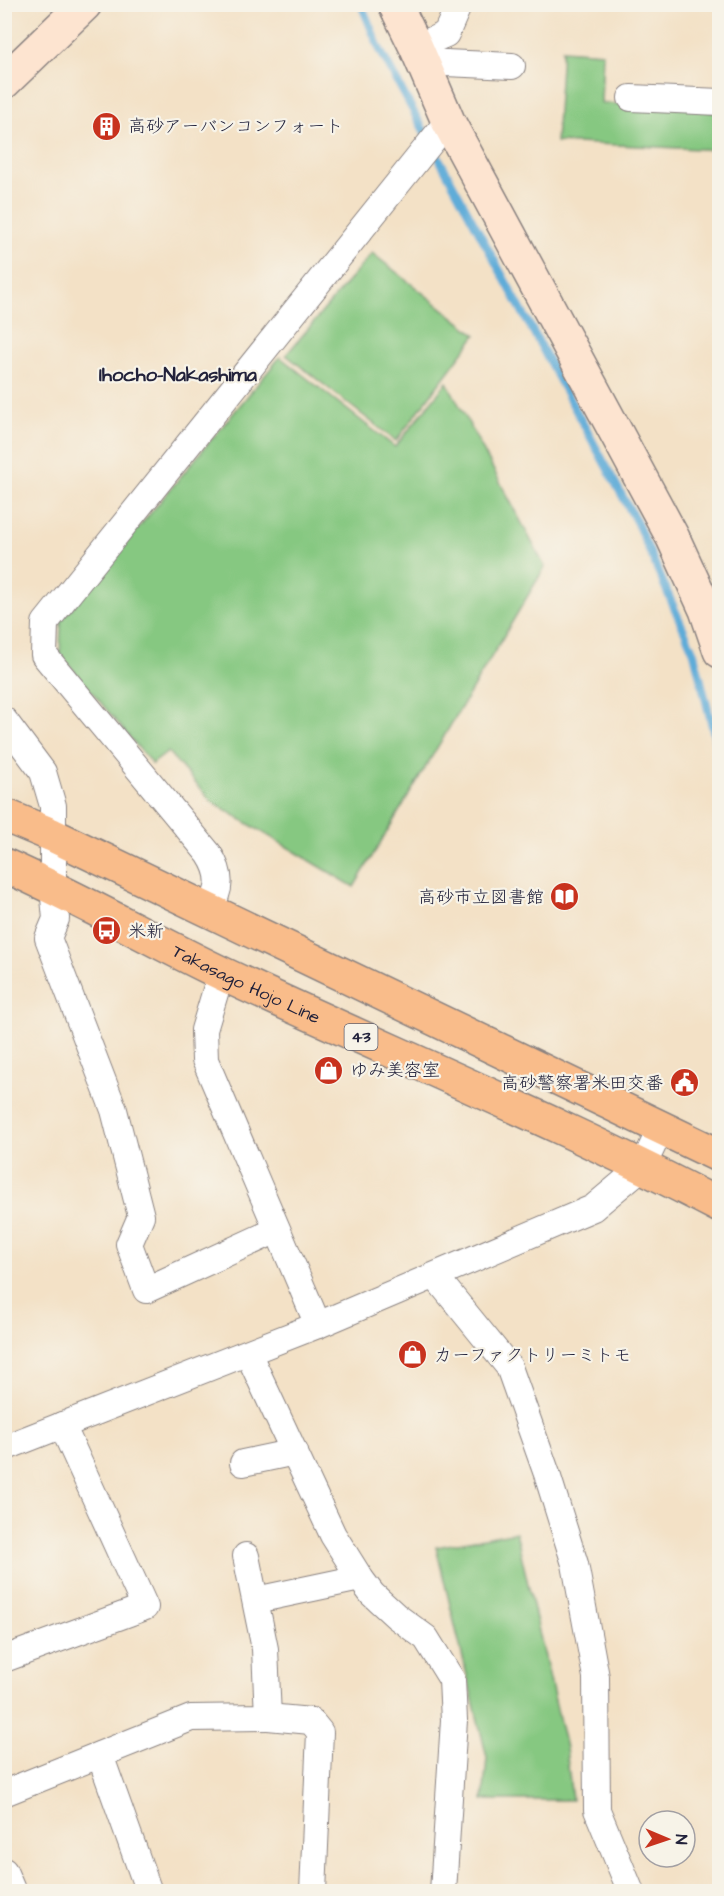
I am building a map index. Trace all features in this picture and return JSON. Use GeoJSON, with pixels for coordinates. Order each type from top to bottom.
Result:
{"type":"FeatureCollection","features":[{"type":"Feature","properties":{"kind":"main road"},"geometry":{"type":"LineString","coordinates":[[4,814],[720,1156]]}},
{"type":"Feature","properties":{"kind":"main road","name":"Takasago Hojo Line"},"geometry":{"type":"LineString","coordinates":[[4,865],[53,886],[221,973],[643,1166],[720,1206]]}},
{"type":"Feature","properties":{"kind":"street"},"geometry":{"type":"LineString","coordinates":[[4,82],[85,4]]}},
{"type":"Feature","properties":{"kind":"street"},"geometry":{"type":"LineString","coordinates":[[395,4],[420,54],[448,121],[673,538],[718,639]]}},
{"type":"Feature","properties":{"kind":"street"},"geometry":{"type":"LineString","coordinates":[[420,54],[446,34],[459,4]]}},
{"type":"Feature","properties":{"kind":"street"},"geometry":{"type":"LineString","coordinates":[[420,54],[512,66]]}},
{"type":"Feature","properties":{"kind":"street"},"geometry":{"type":"LineString","coordinates":[[631,98],[720,102]]}},
{"type":"Feature","properties":{"kind":"street"},"geometry":{"type":"LineString","coordinates":[[208,910],[215,900],[218,886],[217,867],[209,854],[44,655],[45,623],[448,121]]}},
{"type":"Feature","properties":{"kind":"street"},"geometry":{"type":"LineString","coordinates":[[4,720],[43,772],[53,806],[53,886],[56,919],[48,938],[114,1110],[141,1216],[129,1244],[146,1290],[277,1230]]}},
{"type":"Feature","properties":{"kind":"street"},"geometry":{"type":"LineString","coordinates":[[221,973],[204,1030],[206,1060],[318,1325]]}},
{"type":"Feature","properties":{"kind":"street"},"geometry":{"type":"LineString","coordinates":[[4,1448],[318,1325],[593,1208],[643,1166],[662,1128]]}},
{"type":"Feature","properties":{"kind":"street"},"geometry":{"type":"LineString","coordinates":[[435,1276],[509,1367],[548,1474],[575,1564],[596,1677],[597,1810],[632,1892]]}},
{"type":"Feature","properties":{"kind":"street"},"geometry":{"type":"LineString","coordinates":[[248,1353],[333,1534],[360,1578],[372,1594],[396,1616],[426,1638],[452,1680],[454,1720],[443,1892]]}},
{"type":"Feature","properties":{"kind":"street"},"geometry":{"type":"LineString","coordinates":[[4,1659],[145,1607],[62,1425]]}},
{"type":"Feature","properties":{"kind":"street"},"geometry":{"type":"LineString","coordinates":[[243,1463],[295,1452]]}},
{"type":"Feature","properties":{"kind":"street"},"geometry":{"type":"LineString","coordinates":[[246,1556],[266,1648],[268,1717]]}},
{"type":"Feature","properties":{"kind":"street"},"geometry":{"type":"LineString","coordinates":[[256,1600],[360,1578]]}},
{"type":"Feature","properties":{"kind":"street"},"geometry":{"type":"LineString","coordinates":[[4,1793],[191,1718],[268,1717],[311,1721],[320,1732],[312,1892]]}},
{"type":"Feature","properties":{"kind":"street"},"geometry":{"type":"LineString","coordinates":[[100,1755],[149,1892]]}},
{"type":"Feature","properties":{"kind":"street"},"geometry":{"type":"LineString","coordinates":[[4,1871],[13,1892]]}},
{"type":"Feature","properties":{"kind":"green space"},"geometry":{"type":"Polygon","coordinates":[[[562,50],[603,53],[601,103],[699,108],[719,114],[719,150],[556,142],[562,50]]]}},
{"type":"Feature","properties":{"kind":"green space"},"geometry":{"type":"Polygon","coordinates":[[[372,253],[476,335],[396,441],[286,355],[372,253]]]}},
{"type":"Feature","properties":{"kind":"green space"},"geometry":{"type":"Polygon","coordinates":[[[280,357],[395,447],[447,382],[545,567],[354,887],[212,802],[168,752],[152,764],[60,654],[61,621],[280,357]]]}},
{"type":"Feature","properties":{"kind":"green space"},"geometry":{"type":"Polygon","coordinates":[[[516,1532],[566,1748],[572,1800],[483,1800],[487,1758],[436,1547],[516,1532]]]}},
{"type":"Feature","properties":{"kind":"waterway"},"geometry":{"type":"LineString","coordinates":[[361,4],[379,48],[637,523],[694,653],[720,758]]}},
{"type":"Feature","properties":{"kind":"place","name":"高砂アーバンコンフォート"},"geometry":{"type":"Point","coordinates":[107,126]}},
{"type":"Feature","properties":{"kind":"place","name":"高砂市立図書館"},"geometry":{"type":"Point","coordinates":[565,897]}},
{"type":"Feature","properties":{"kind":"place","name":"米新"},"geometry":{"type":"Point","coordinates":[107,931]}},
{"type":"Feature","properties":{"kind":"place","name":"ゆみ美容室"},"geometry":{"type":"Point","coordinates":[329,1070]}},
{"type":"Feature","properties":{"kind":"place","name":"高砂警察署米田交番"},"geometry":{"type":"Point","coordinates":[684,1083]}},
{"type":"Feature","properties":{"kind":"place","name":"カーファクトリーミトモ"},"geometry":{"type":"Point","coordinates":[413,1355]}},
{"type":"Feature","properties":{"kind":"district","name":"Ihocho-Nakashima"},"geometry":{"type":"Point","coordinates":[178,375]}}]}
